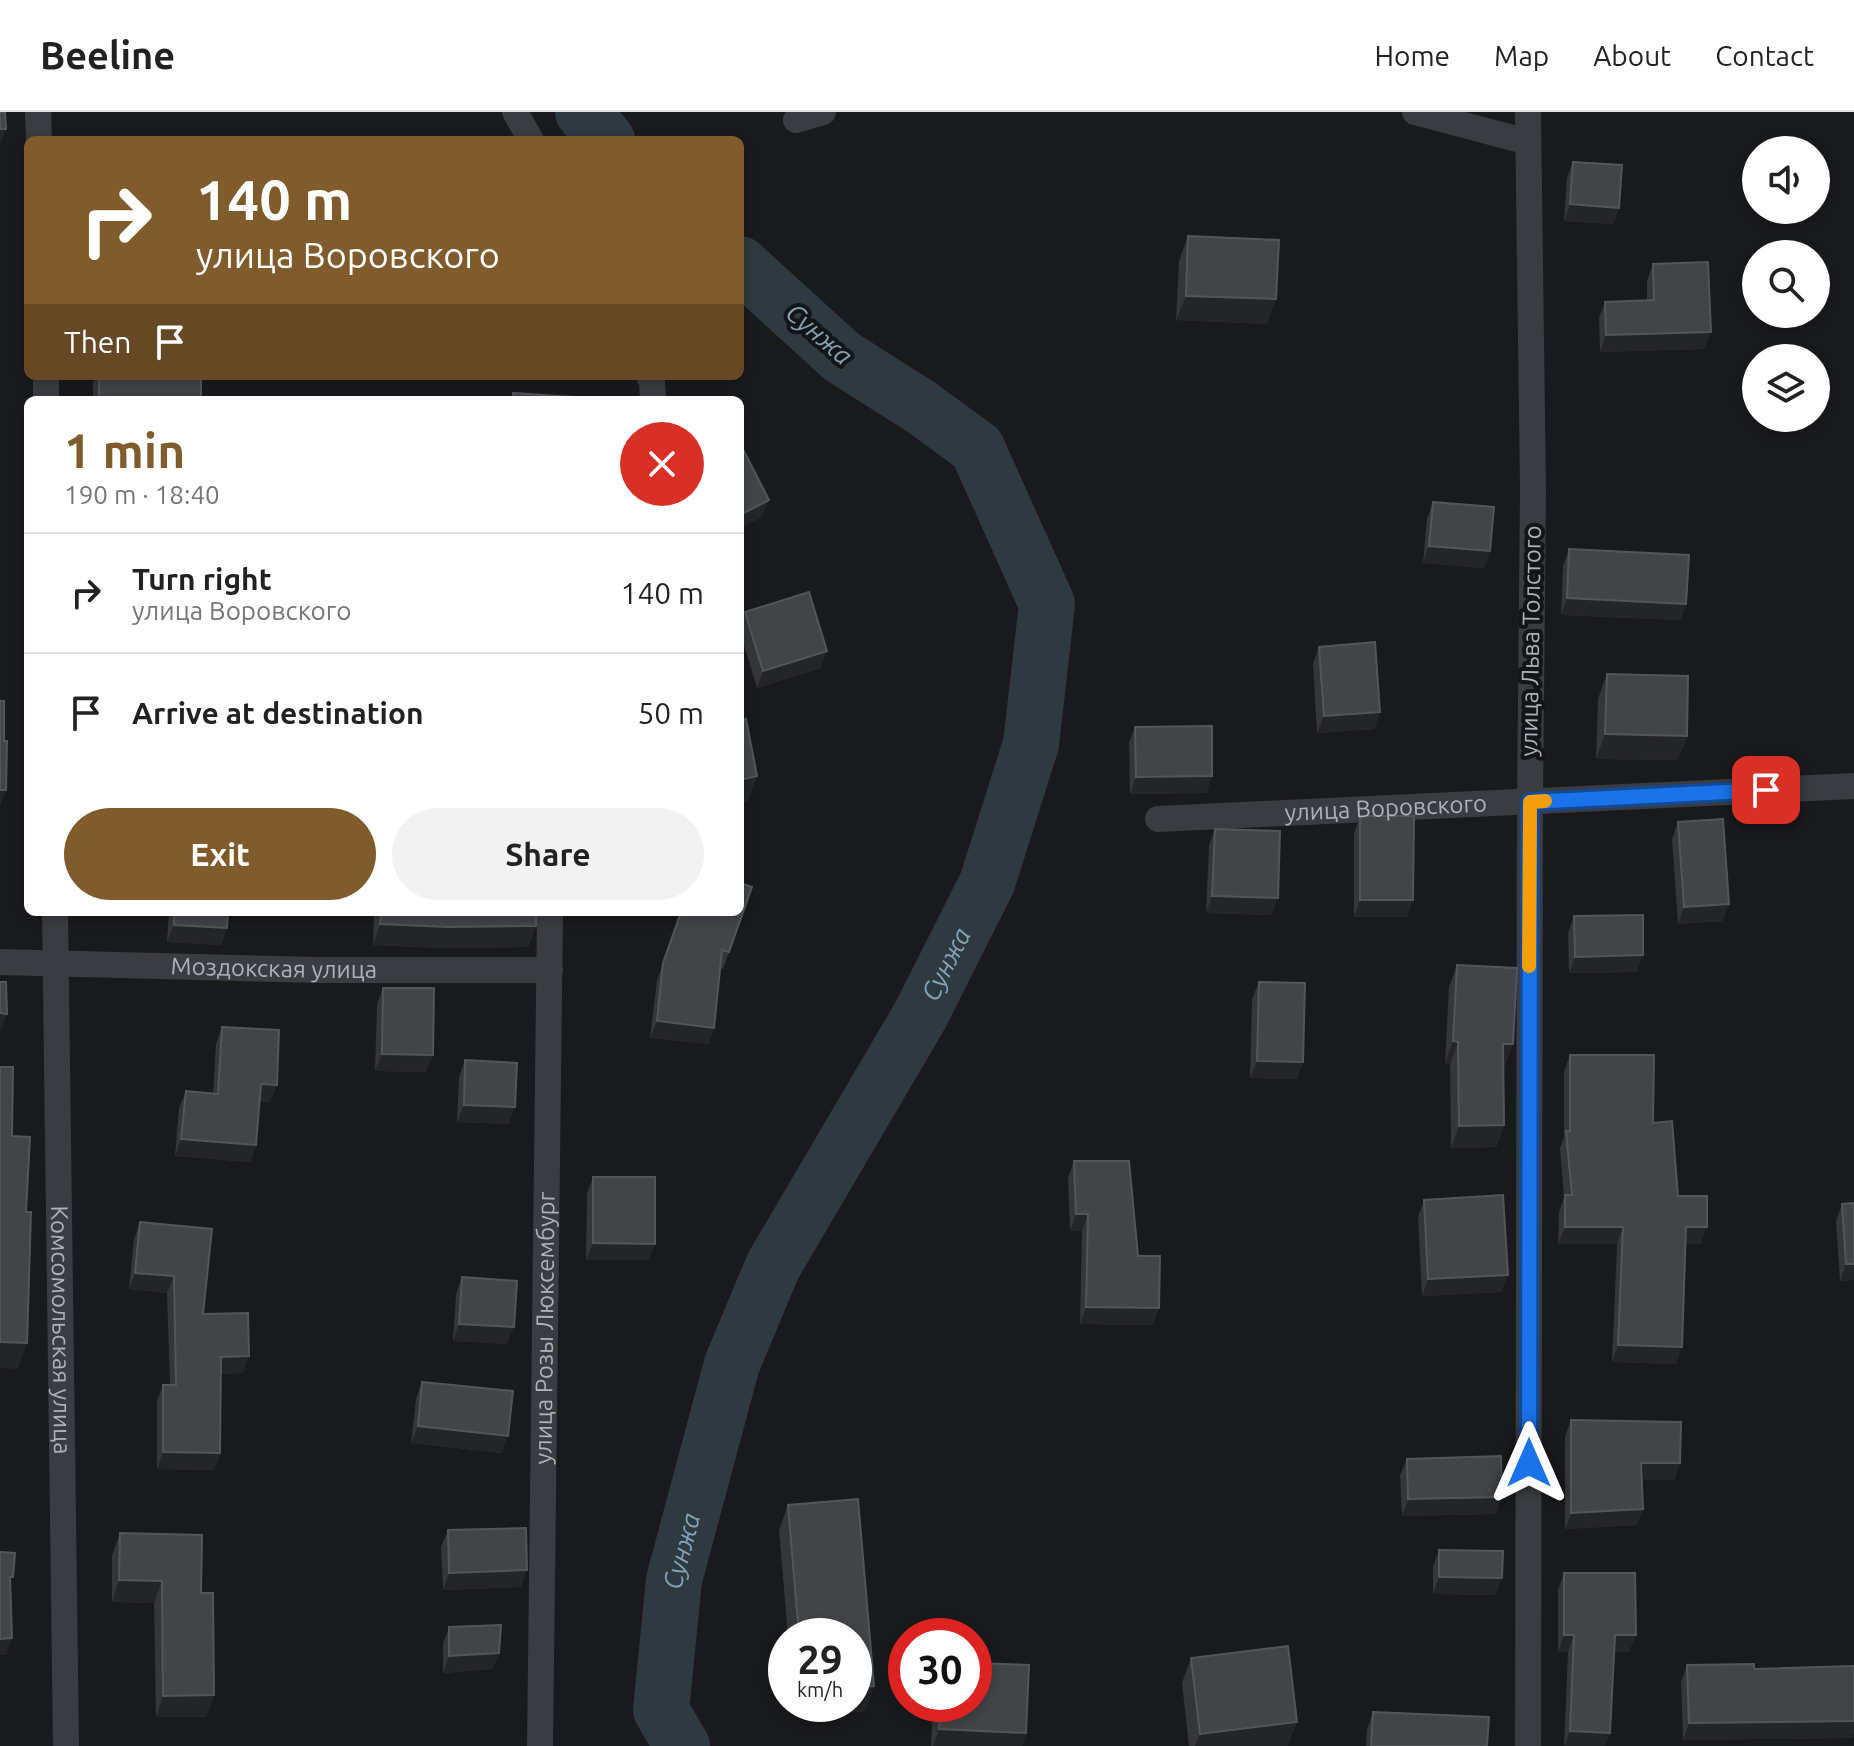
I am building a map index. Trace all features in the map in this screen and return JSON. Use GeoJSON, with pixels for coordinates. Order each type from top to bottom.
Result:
{"type":"FeatureCollection","features":[{"type":"Feature","properties":{"kind":"street"},"geometry":{"type":"LineString","coordinates":[[38,112],[39,136]]}},
{"type":"Feature","properties":{"kind":"street"},"geometry":{"type":"LineString","coordinates":[[515,112],[529,136]]}},
{"type":"Feature","properties":{"kind":"street"},"geometry":{"type":"LineString","coordinates":[[796,120],[823,112]]}},
{"type":"Feature","properties":{"kind":"street"},"geometry":{"type":"LineString","coordinates":[[1415,112],[1528,142]]}},
{"type":"Feature","properties":{"kind":"street","name":"улица Льва Толстого"},"geometry":{"type":"LineString","coordinates":[[1528,112],[1533,491],[1528,1746]]}},
{"type":"Feature","properties":{"kind":"street","name":"улица Воровского"},"geometry":{"type":"LineString","coordinates":[[1158,819],[1854,786]]}},
{"type":"Feature","properties":{"kind":"street","name":"Комсомольская улица"},"geometry":{"type":"LineString","coordinates":[[55,916],[66,1746]]}},
{"type":"Feature","properties":{"kind":"street","name":"улица Розы Люксембург"},"geometry":{"type":"LineString","coordinates":[[540,1746],[550,916]]}},
{"type":"Feature","properties":{"kind":"street","name":"Моздокская улица"},"geometry":{"type":"LineString","coordinates":[[0,962],[318,970],[550,970]]}},
{"type":"Feature","properties":{"kind":"building"},"geometry":{"type":"Polygon","coordinates":[[[0,112],[5,112],[6,129],[0,129],[0,112]]]}},
{"type":"Feature","properties":{"kind":"building"},"geometry":{"type":"Polygon","coordinates":[[[1573,162],[1622,165],[1619,208],[1570,204],[1573,162]]]}},
{"type":"Feature","properties":{"kind":"building"},"geometry":{"type":"Polygon","coordinates":[[[1188,236],[1279,240],[1276,299],[1186,296],[1188,236]]]}},
{"type":"Feature","properties":{"kind":"building"},"geometry":{"type":"Polygon","coordinates":[[[1708,262],[1711,332],[1606,335],[1605,302],[1654,300],[1653,264],[1708,262]]]}},
{"type":"Feature","properties":{"kind":"building"},"geometry":{"type":"Polygon","coordinates":[[[99,380],[201,380],[201,396],[99,396],[99,380]]]}},
{"type":"Feature","properties":{"kind":"building"},"geometry":{"type":"Polygon","coordinates":[[[513,393],[559,396],[513,396],[513,393]]]}},
{"type":"Feature","properties":{"kind":"building"},"geometry":{"type":"Polygon","coordinates":[[[744,451],[769,500],[744,513],[744,451]]]}},
{"type":"Feature","properties":{"kind":"building"},"geometry":{"type":"Polygon","coordinates":[[[1433,502],[1494,507],[1490,551],[1429,546],[1433,502]]]}},
{"type":"Feature","properties":{"kind":"building"},"geometry":{"type":"Polygon","coordinates":[[[1569,549],[1689,555],[1686,604],[1567,598],[1569,549]]]}},
{"type":"Feature","properties":{"kind":"building"},"geometry":{"type":"Polygon","coordinates":[[[809,592],[827,651],[763,671],[745,612],[809,592]]]}},
{"type":"Feature","properties":{"kind":"building"},"geometry":{"type":"Polygon","coordinates":[[[1375,642],[1380,712],[1324,716],[1319,647],[1375,642]]]}},
{"type":"Feature","properties":{"kind":"building"},"geometry":{"type":"Polygon","coordinates":[[[1607,674],[1688,676],[1687,736],[1605,734],[1607,674]]]}},
{"type":"Feature","properties":{"kind":"building"},"geometry":{"type":"Polygon","coordinates":[[[0,701],[4,701],[4,741],[7,741],[6,790],[0,790],[0,701]]]}},
{"type":"Feature","properties":{"kind":"building"},"geometry":{"type":"Polygon","coordinates":[[[744,719],[757,776],[744,779],[744,719]]]}},
{"type":"Feature","properties":{"kind":"building"},"geometry":{"type":"Polygon","coordinates":[[[1212,726],[1212,776],[1136,777],[1135,727],[1212,726]]]}},
{"type":"Feature","properties":{"kind":"building"},"geometry":{"type":"Polygon","coordinates":[[[1360,816],[1414,816],[1413,900],[1360,900],[1360,816]]]}},
{"type":"Feature","properties":{"kind":"building"},"geometry":{"type":"Polygon","coordinates":[[[1723,819],[1729,904],[1684,907],[1678,822],[1723,819]]]}},
{"type":"Feature","properties":{"kind":"building"},"geometry":{"type":"Polygon","coordinates":[[[1215,829],[1280,831],[1278,898],[1212,896],[1215,829]]]}},
{"type":"Feature","properties":{"kind":"building"},"geometry":{"type":"Polygon","coordinates":[[[744,884],[752,887],[744,910],[744,884]]]}},
{"type":"Feature","properties":{"kind":"building"},"geometry":{"type":"Polygon","coordinates":[[[1643,915],[1643,955],[1575,957],[1574,916],[1643,915]]]}},
{"type":"Feature","properties":{"kind":"building"},"geometry":{"type":"Polygon","coordinates":[[[174,916],[228,916],[227,928],[174,925],[174,916]]]}},
{"type":"Feature","properties":{"kind":"building"},"geometry":{"type":"Polygon","coordinates":[[[381,916],[536,916],[536,926],[380,924],[381,916]]]}},
{"type":"Feature","properties":{"kind":"building"},"geometry":{"type":"Polygon","coordinates":[[[680,916],[742,916],[729,952],[722,950],[714,1028],[657,1021],[663,963],[680,916]]]}},
{"type":"Feature","properties":{"kind":"building"},"geometry":{"type":"Polygon","coordinates":[[[1457,965],[1517,968],[1513,1044],[1503,1044],[1504,1125],[1459,1126],[1458,1042],[1453,1041],[1457,965]]]}},
{"type":"Feature","properties":{"kind":"building"},"geometry":{"type":"Polygon","coordinates":[[[0,982],[6,982],[7,1014],[0,1013],[0,982]]]}},
{"type":"Feature","properties":{"kind":"building"},"geometry":{"type":"Polygon","coordinates":[[[1259,982],[1305,983],[1303,1062],[1257,1061],[1259,982]]]}},
{"type":"Feature","properties":{"kind":"building"},"geometry":{"type":"Polygon","coordinates":[[[383,988],[434,988],[433,1055],[382,1054],[383,988]]]}},
{"type":"Feature","properties":{"kind":"building"},"geometry":{"type":"Polygon","coordinates":[[[222,1027],[279,1030],[277,1085],[261,1084],[256,1145],[181,1139],[186,1091],[218,1094],[222,1027]]]}},
{"type":"Feature","properties":{"kind":"building"},"geometry":{"type":"Polygon","coordinates":[[[1570,1055],[1654,1055],[1653,1123],[1672,1121],[1678,1196],[1707,1196],[1707,1227],[1686,1227],[1682,1347],[1618,1345],[1623,1227],[1565,1227],[1565,1195],[1572,1195],[1566,1131],[1570,1131],[1570,1055]]]}},
{"type":"Feature","properties":{"kind":"building"},"geometry":{"type":"Polygon","coordinates":[[[465,1060],[517,1063],[515,1107],[464,1105],[465,1060]]]}},
{"type":"Feature","properties":{"kind":"building"},"geometry":{"type":"Polygon","coordinates":[[[0,1067],[13,1067],[12,1136],[30,1137],[26,1212],[31,1212],[27,1343],[0,1342],[0,1067]]]}},
{"type":"Feature","properties":{"kind":"building"},"geometry":{"type":"Polygon","coordinates":[[[1074,1161],[1129,1161],[1138,1256],[1160,1256],[1159,1308],[1086,1307],[1088,1214],[1076,1214],[1074,1161]]]}},
{"type":"Feature","properties":{"kind":"building"},"geometry":{"type":"Polygon","coordinates":[[[593,1177],[655,1177],[655,1244],[593,1243],[593,1177]]]}},
{"type":"Feature","properties":{"kind":"building"},"geometry":{"type":"Polygon","coordinates":[[[1503,1195],[1508,1275],[1428,1279],[1424,1200],[1503,1195]]]}},
{"type":"Feature","properties":{"kind":"building"},"geometry":{"type":"Polygon","coordinates":[[[1854,1203],[1854,1264],[1846,1264],[1842,1204],[1854,1203]]]}},
{"type":"Feature","properties":{"kind":"building"},"geometry":{"type":"Polygon","coordinates":[[[140,1222],[212,1229],[203,1314],[248,1313],[249,1356],[221,1357],[220,1453],[163,1452],[163,1385],[176,1385],[174,1276],[135,1273],[140,1222]]]}},
{"type":"Feature","properties":{"kind":"building"},"geometry":{"type":"Polygon","coordinates":[[[462,1277],[517,1281],[514,1327],[459,1324],[462,1277]]]}},
{"type":"Feature","properties":{"kind":"building"},"geometry":{"type":"Polygon","coordinates":[[[422,1382],[513,1391],[508,1436],[418,1426],[422,1382]]]}},
{"type":"Feature","properties":{"kind":"building"},"geometry":{"type":"Polygon","coordinates":[[[1571,1420],[1681,1422],[1680,1463],[1641,1463],[1643,1509],[1571,1513],[1571,1420]]]}},
{"type":"Feature","properties":{"kind":"building"},"geometry":{"type":"Polygon","coordinates":[[[1501,1456],[1502,1497],[1408,1499],[1407,1459],[1501,1456]]]}},
{"type":"Feature","properties":{"kind":"building"},"geometry":{"type":"Polygon","coordinates":[[[858,1499],[868,1618],[797,1618],[788,1505],[858,1499]]]}},
{"type":"Feature","properties":{"kind":"building"},"geometry":{"type":"Polygon","coordinates":[[[526,1528],[527,1570],[449,1573],[448,1530],[526,1528]]]}},
{"type":"Feature","properties":{"kind":"building"},"geometry":{"type":"Polygon","coordinates":[[[120,1533],[202,1535],[201,1593],[213,1593],[214,1695],[163,1696],[162,1581],[119,1580],[120,1533]]]}},
{"type":"Feature","properties":{"kind":"building"},"geometry":{"type":"Polygon","coordinates":[[[1439,1550],[1503,1551],[1502,1578],[1439,1577],[1439,1550]]]}},
{"type":"Feature","properties":{"kind":"building"},"geometry":{"type":"Polygon","coordinates":[[[0,1552],[15,1553],[13,1577],[10,1577],[12,1638],[0,1639],[0,1552]]]}},
{"type":"Feature","properties":{"kind":"building"},"geometry":{"type":"Polygon","coordinates":[[[1564,1573],[1635,1573],[1636,1635],[1615,1635],[1610,1733],[1570,1731],[1574,1635],[1564,1635],[1564,1573]]]}},
{"type":"Feature","properties":{"kind":"building"},"geometry":{"type":"Polygon","coordinates":[[[501,1625],[499,1653],[449,1656],[449,1627],[501,1625]]]}},
{"type":"Feature","properties":{"kind":"building"},"geometry":{"type":"Polygon","coordinates":[[[1288,1646],[1297,1722],[1200,1734],[1191,1658],[1288,1646]]]}},
{"type":"Feature","properties":{"kind":"building"},"geometry":{"type":"Polygon","coordinates":[[[992,1664],[1029,1665],[1026,1733],[939,1729],[940,1722],[992,1722],[992,1664]]]}},
{"type":"Feature","properties":{"kind":"building"},"geometry":{"type":"Polygon","coordinates":[[[1754,1664],[1754,1669],[1854,1666],[1854,1721],[1689,1723],[1687,1665],[1754,1664]]]}},
{"type":"Feature","properties":{"kind":"building"},"geometry":{"type":"Polygon","coordinates":[[[1373,1712],[1489,1717],[1487,1746],[1371,1746],[1373,1712]]]}},
{"type":"Feature","properties":{"kind":"waterway","name":"Сунжа"},"geometry":{"type":"LineString","coordinates":[[583,112],[604,136]]}},
{"type":"Feature","properties":{"kind":"waterway","name":"Сунжа"},"geometry":{"type":"LineString","coordinates":[[682,1746],[661,1710],[674,1580],[732,1364],[773,1266],[921,1014],[987,883],[1031,744],[1047,604],[977,448],[921,407],[842,357],[744,268]]}},
{"type":"Feature","properties":{"kind":"slow traffic"},"geometry":{"type":"LineString","coordinates":[[1529,966],[1530,802],[1545,801]]}},
{"type":"Feature","properties":{"kind":"route"},"geometry":{"type":"LineString","coordinates":[[1529,1463],[1530,802],[1766,790]]}}]}
